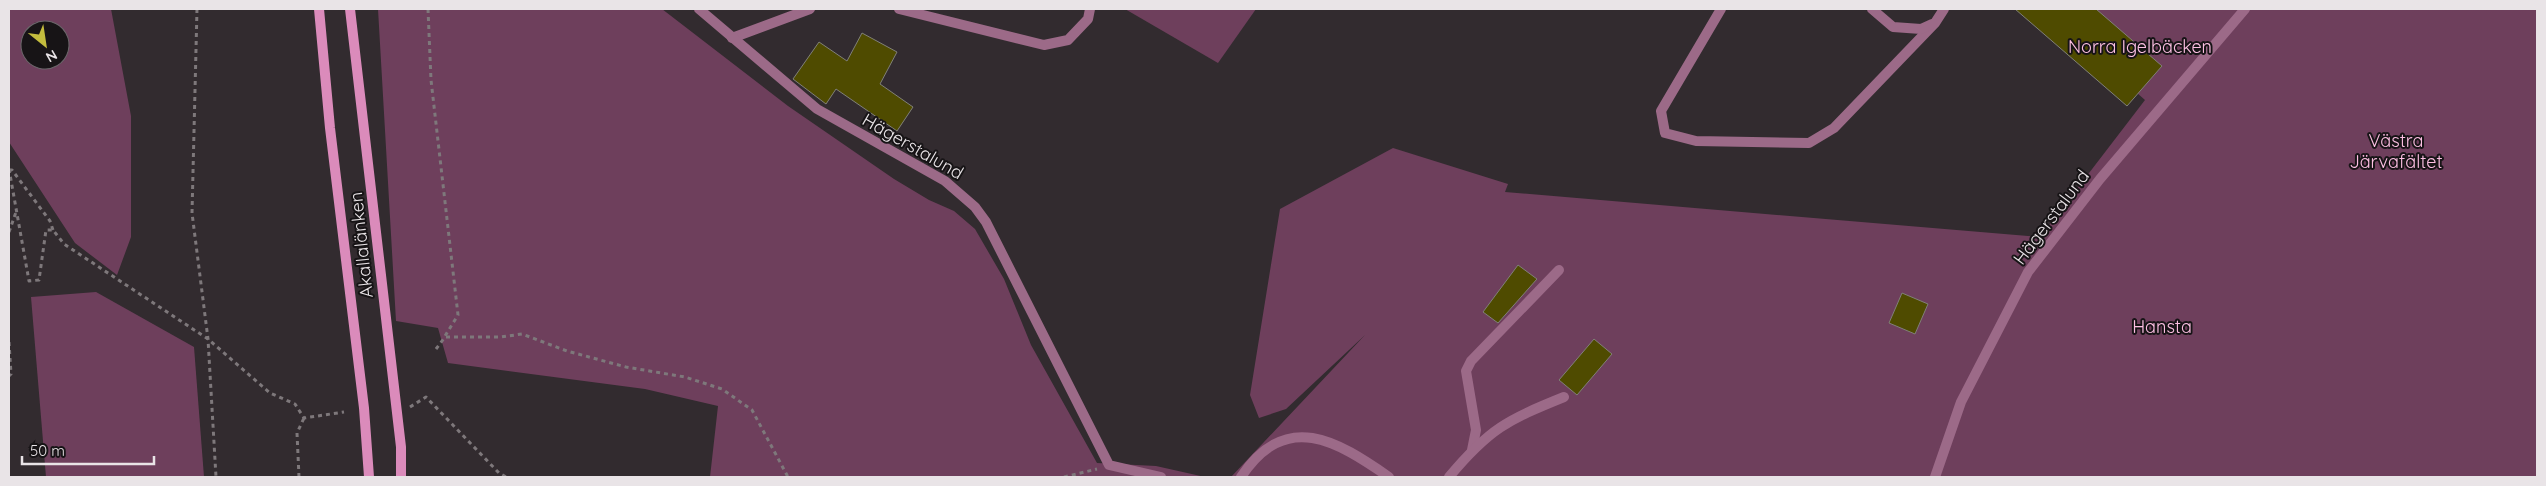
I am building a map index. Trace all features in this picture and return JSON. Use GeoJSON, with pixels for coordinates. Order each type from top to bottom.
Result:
{"type":"FeatureCollection","features":[{"type":"Feature","properties":{"kind":"main road","name":"Akallalänken"},"geometry":{"type":"LineString","coordinates":[[319,9],[330,128],[364,408],[369,477]]}},
{"type":"Feature","properties":{"kind":"main road","name":"Akallalänken"},"geometry":{"type":"LineString","coordinates":[[350,9],[401,447],[401,477]]}},
{"type":"Feature","properties":{"kind":"street","name":"Hägerstalund"},"geometry":{"type":"LineString","coordinates":[[699,9],[817,109],[945,181],[975,207],[986,222],[1109,466]]}},
{"type":"Feature","properties":{"kind":"street"},"geometry":{"type":"LineString","coordinates":[[732,38],[810,9]]}},
{"type":"Feature","properties":{"kind":"street"},"geometry":{"type":"LineString","coordinates":[[899,9],[1044,45],[1068,40],[1088,19],[1090,9]]}},
{"type":"Feature","properties":{"kind":"street"},"geometry":{"type":"LineString","coordinates":[[1721,9],[1661,110],[1665,133],[1696,141],[1809,144],[1834,128],[1935,23],[1944,9]]}},
{"type":"Feature","properties":{"kind":"street"},"geometry":{"type":"LineString","coordinates":[[1872,9],[1893,27],[1921,29],[1935,23]]}},
{"type":"Feature","properties":{"kind":"street","name":"Hägerstalund"},"geometry":{"type":"LineString","coordinates":[[1935,477],[1961,402],[2028,272],[2100,178],[2245,9]]}},
{"type":"Feature","properties":{"kind":"street"},"geometry":{"type":"LineString","coordinates":[[1472,450],[1476,430],[1466,371],[1470,362],[1559,270]]}},
{"type":"Feature","properties":{"kind":"street"},"geometry":{"type":"LineString","coordinates":[[1450,477],[1472,450],[1492,432],[1512,418],[1564,397]]}},
{"type":"Feature","properties":{"kind":"street"},"geometry":{"type":"LineString","coordinates":[[1241,477],[1251,462],[1280,442],[1297,437],[1330,441],[1361,458],[1389,477]]}},
{"type":"Feature","properties":{"kind":"street"},"geometry":{"type":"LineString","coordinates":[[1109,466],[1161,477]]}},
{"type":"Feature","properties":{"kind":"path"},"geometry":{"type":"LineString","coordinates":[[196,9],[192,214],[208,339],[216,477]]}},
{"type":"Feature","properties":{"kind":"path"},"geometry":{"type":"LineString","coordinates":[[428,9],[431,80],[458,316],[436,349]]}},
{"type":"Feature","properties":{"kind":"path"},"geometry":{"type":"LineString","coordinates":[[9,169],[29,281],[39,280],[46,230],[53,230]]}},
{"type":"Feature","properties":{"kind":"path"},"geometry":{"type":"LineString","coordinates":[[9,169],[12,170],[50,221],[53,230],[64,244],[208,339],[270,393],[295,404],[304,418]]}},
{"type":"Feature","properties":{"kind":"path"},"geometry":{"type":"LineString","coordinates":[[9,232],[16,211]]}},
{"type":"Feature","properties":{"kind":"path"},"geometry":{"type":"LineString","coordinates":[[445,337],[501,337],[522,334],[567,351],[626,367],[685,377],[722,389],[752,410],[788,477]]}},
{"type":"Feature","properties":{"kind":"path"},"geometry":{"type":"LineString","coordinates":[[9,342],[11,374],[9,376]]}},
{"type":"Feature","properties":{"kind":"path"},"geometry":{"type":"LineString","coordinates":[[410,407],[426,397],[499,473],[506,477]]}},
{"type":"Feature","properties":{"kind":"path"},"geometry":{"type":"LineString","coordinates":[[304,418],[344,412]]}},
{"type":"Feature","properties":{"kind":"path"},"geometry":{"type":"LineString","coordinates":[[299,477],[297,433],[304,418]]}},
{"type":"Feature","properties":{"kind":"path"},"geometry":{"type":"LineString","coordinates":[[1064,477],[1109,466]]}},
{"type":"Feature","properties":{"kind":"green space"},"geometry":{"type":"Polygon","coordinates":[[[9,9],[111,9],[131,116],[131,237],[117,275],[75,243],[9,142],[9,9]]]}},
{"type":"Feature","properties":{"kind":"green space"},"geometry":{"type":"Polygon","coordinates":[[[378,9],[662,9],[788,106],[894,179],[929,200],[954,211],[975,229],[1004,279],[1031,345],[1097,463],[1156,466],[1205,477],[710,477],[718,406],[645,389],[448,363],[438,328],[396,321],[378,9]]]}},
{"type":"Feature","properties":{"kind":"green space"},"geometry":{"type":"Polygon","coordinates":[[[1125,9],[1256,9],[1218,63],[1125,9]]]}},
{"type":"Feature","properties":{"kind":"green space","name":"Hansta"},"geometry":{"type":"Polygon","coordinates":[[[2042,9],[2537,9],[2537,477],[1231,477],[1365,335],[1286,409],[1259,418],[1250,395],[1280,209],[1393,148],[1508,184],[1505,192],[2040,237],[2145,100],[2042,9]]]}},
{"type":"Feature","properties":{"kind":"green space"},"geometry":{"type":"Polygon","coordinates":[[[96,292],[194,347],[204,477],[46,477],[31,297],[96,292]]]}},
{"type":"Feature","properties":{"kind":"building"},"geometry":{"type":"Polygon","coordinates":[[[2015,9],[2096,9],[2162,66],[2127,106],[2015,9]]]}},
{"type":"Feature","properties":{"kind":"building"},"geometry":{"type":"Polygon","coordinates":[[[862,33],[897,52],[880,84],[913,107],[897,131],[836,89],[826,104],[793,79],[819,42],[847,61],[862,33]]]}},
{"type":"Feature","properties":{"kind":"building"},"geometry":{"type":"Polygon","coordinates":[[[1518,265],[1537,279],[1498,323],[1483,312],[1518,265]]]}},
{"type":"Feature","properties":{"kind":"building"},"geometry":{"type":"Polygon","coordinates":[[[1902,293],[1928,304],[1915,334],[1889,323],[1902,293]]]}},
{"type":"Feature","properties":{"kind":"building"},"geometry":{"type":"Polygon","coordinates":[[[1594,339],[1612,354],[1577,395],[1559,380],[1594,339]]]}},
{"type":"Feature","properties":{"kind":"park label","name":"Norra Igelbäcken"},"geometry":{"type":"Point","coordinates":[2140,46]}},
{"type":"Feature","properties":{"kind":"park label","name":"Västra Järvafältet"},"geometry":{"type":"Point","coordinates":[2396,150]}}]}
